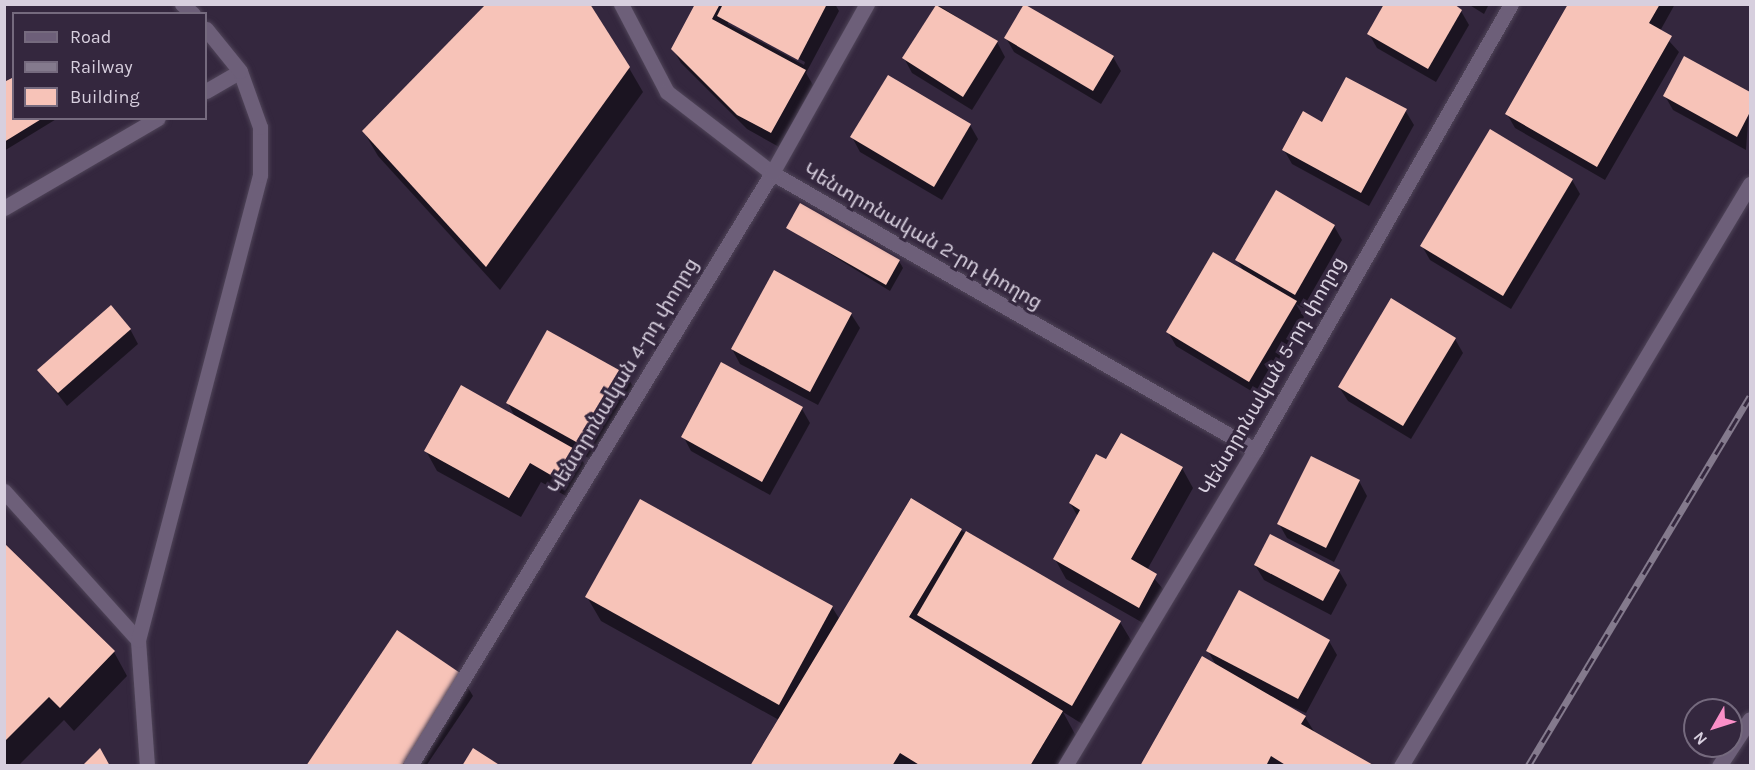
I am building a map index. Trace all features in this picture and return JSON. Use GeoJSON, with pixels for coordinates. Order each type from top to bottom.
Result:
{"type":"FeatureCollection","features":[{"type":"Feature","properties":{"kind":"street","name":"Կենտրոնական 2-րդ փողոց"},"geometry":{"type":"LineString","coordinates":[[621,4],[667,92],[772,173],[1255,450]]}},
{"type":"Feature","properties":{"kind":"street","name":"Կենտրոնական 4-րդ փողոց"},"geometry":{"type":"LineString","coordinates":[[410,765],[772,173],[867,4]]}},
{"type":"Feature","properties":{"kind":"street","name":"Կենտրոնական 5-րդ փողոց"},"geometry":{"type":"LineString","coordinates":[[1065,765],[1255,450],[1511,4]]}},
{"type":"Feature","properties":{"kind":"street"},"geometry":{"type":"LineString","coordinates":[[147,765],[138,640],[260,175],[260,127],[240,71],[207,30]]}},
{"type":"Feature","properties":{"kind":"street"},"geometry":{"type":"LineString","coordinates":[[207,90],[240,71]]}},
{"type":"Feature","properties":{"kind":"street"},"geometry":{"type":"LineString","coordinates":[[4,208],[155,120]]}},
{"type":"Feature","properties":{"kind":"street"},"geometry":{"type":"LineString","coordinates":[[1401,765],[1750,184]]}},
{"type":"Feature","properties":{"kind":"street"},"geometry":{"type":"LineString","coordinates":[[4,491],[138,640]]}},
{"type":"Feature","properties":{"kind":"street"},"geometry":{"type":"LineString","coordinates":[[1719,765],[1750,719]]}},
{"type":"Feature","properties":{"kind":"building"},"geometry":{"type":"Polygon","coordinates":[[[486,4],[590,4],[630,67],[486,267],[362,131],[486,4]]]}},
{"type":"Feature","properties":{"kind":"building"},"geometry":{"type":"Polygon","coordinates":[[[695,4],[720,4],[712,19],[806,70],[771,133],[737,115],[671,49],[695,4]]]}},
{"type":"Feature","properties":{"kind":"building"},"geometry":{"type":"Polygon","coordinates":[[[723,4],[827,4],[798,60],[717,16],[723,4]]]}},
{"type":"Feature","properties":{"kind":"building"},"geometry":{"type":"Polygon","coordinates":[[[1024,4],[1114,56],[1093,91],[1004,38],[1024,4]]]}},
{"type":"Feature","properties":{"kind":"building"},"geometry":{"type":"Polygon","coordinates":[[[1384,4],[1454,4],[1462,10],[1428,69],[1367,34],[1384,4]]]}},
{"type":"Feature","properties":{"kind":"building"},"geometry":{"type":"Polygon","coordinates":[[[1568,4],[1660,4],[1649,23],[1672,36],[1597,167],[1505,114],[1568,4]]]}},
{"type":"Feature","properties":{"kind":"building"},"geometry":{"type":"Polygon","coordinates":[[[936,5],[998,41],[963,97],[902,58],[936,5]]]}},
{"type":"Feature","properties":{"kind":"building"},"geometry":{"type":"Polygon","coordinates":[[[1684,56],[1750,92],[1750,112],[1737,137],[1663,96],[1684,56]]]}},
{"type":"Feature","properties":{"kind":"building"},"geometry":{"type":"Polygon","coordinates":[[[888,75],[971,124],[934,187],[850,137],[888,75]]]}},
{"type":"Feature","properties":{"kind":"building"},"geometry":{"type":"Polygon","coordinates":[[[1346,77],[1407,109],[1361,193],[1282,150],[1303,111],[1322,122],[1346,77]]]}},
{"type":"Feature","properties":{"kind":"building"},"geometry":{"type":"Polygon","coordinates":[[[12,78],[12,120],[40,120],[4,142],[4,82],[12,78]]]}},
{"type":"Feature","properties":{"kind":"building"},"geometry":{"type":"Polygon","coordinates":[[[1490,129],[1573,179],[1503,296],[1420,246],[1490,129]]]}},
{"type":"Feature","properties":{"kind":"building"},"geometry":{"type":"Polygon","coordinates":[[[1276,190],[1335,225],[1295,295],[1235,260],[1276,190]]]}},
{"type":"Feature","properties":{"kind":"building"},"geometry":{"type":"Polygon","coordinates":[[[800,203],[900,260],[886,285],[786,228],[800,203]]]}},
{"type":"Feature","properties":{"kind":"building"},"geometry":{"type":"Polygon","coordinates":[[[1213,252],[1297,301],[1249,382],[1166,332],[1213,252]]]}},
{"type":"Feature","properties":{"kind":"building"},"geometry":{"type":"Polygon","coordinates":[[[774,270],[852,313],[810,392],[731,349],[774,270]]]}},
{"type":"Feature","properties":{"kind":"building"},"geometry":{"type":"Polygon","coordinates":[[[1391,298],[1456,338],[1403,426],[1338,387],[1391,298]]]}},
{"type":"Feature","properties":{"kind":"building"},"geometry":{"type":"Polygon","coordinates":[[[111,305],[131,329],[58,393],[37,370],[111,305]]]}},
{"type":"Feature","properties":{"kind":"building"},"geometry":{"type":"Polygon","coordinates":[[[547,330],[628,375],[587,448],[506,403],[547,330]]]}},
{"type":"Feature","properties":{"kind":"building"},"geometry":{"type":"Polygon","coordinates":[[[721,362],[803,407],[762,482],[681,437],[721,362]]]}},
{"type":"Feature","properties":{"kind":"building"},"geometry":{"type":"Polygon","coordinates":[[[461,385],[578,451],[561,481],[530,463],[509,498],[424,451],[461,385]]]}},
{"type":"Feature","properties":{"kind":"building"},"geometry":{"type":"Polygon","coordinates":[[[1121,433],[1183,467],[1131,559],[1157,574],[1139,608],[1053,559],[1080,510],[1069,503],[1096,454],[1106,459],[1121,433]]]}},
{"type":"Feature","properties":{"kind":"building"},"geometry":{"type":"Polygon","coordinates":[[[1311,456],[1360,480],[1326,548],[1277,524],[1311,456]]]}},
{"type":"Feature","properties":{"kind":"building"},"geometry":{"type":"Polygon","coordinates":[[[911,498],[962,529],[909,617],[1063,711],[1030,766],[921,766],[900,753],[892,766],[750,766],[911,498]]]}},
{"type":"Feature","properties":{"kind":"building"},"geometry":{"type":"Polygon","coordinates":[[[640,499],[833,606],[779,705],[585,597],[640,499]]]}},
{"type":"Feature","properties":{"kind":"building"},"geometry":{"type":"Polygon","coordinates":[[[966,531],[1121,621],[1072,706],[917,615],[966,531]]]}},
{"type":"Feature","properties":{"kind":"building"},"geometry":{"type":"Polygon","coordinates":[[[1270,534],[1340,570],[1323,601],[1254,565],[1270,534]]]}},
{"type":"Feature","properties":{"kind":"building"},"geometry":{"type":"Polygon","coordinates":[[[4,543],[115,651],[60,708],[49,697],[4,742],[4,543]]]}},
{"type":"Feature","properties":{"kind":"building"},"geometry":{"type":"Polygon","coordinates":[[[1239,590],[1330,640],[1298,699],[1206,651],[1239,590]]]}},
{"type":"Feature","properties":{"kind":"building"},"geometry":{"type":"Polygon","coordinates":[[[397,630],[463,675],[402,766],[306,766],[397,630]]]}},
{"type":"Feature","properties":{"kind":"building"},"geometry":{"type":"Polygon","coordinates":[[[1202,656],[1306,716],[1301,724],[1375,766],[1287,766],[1271,756],[1266,766],[1140,766],[1202,656]]]}},
{"type":"Feature","properties":{"kind":"building"},"geometry":{"type":"Polygon","coordinates":[[[100,748],[110,766],[82,766],[100,748]]]}},
{"type":"Feature","properties":{"kind":"building"},"geometry":{"type":"Polygon","coordinates":[[[473,748],[501,766],[462,766],[473,748]]]}},
{"type":"Feature","properties":{"kind":"railway"},"geometry":{"type":"LineString","coordinates":[[1528,766],[1750,396]]}}]}
